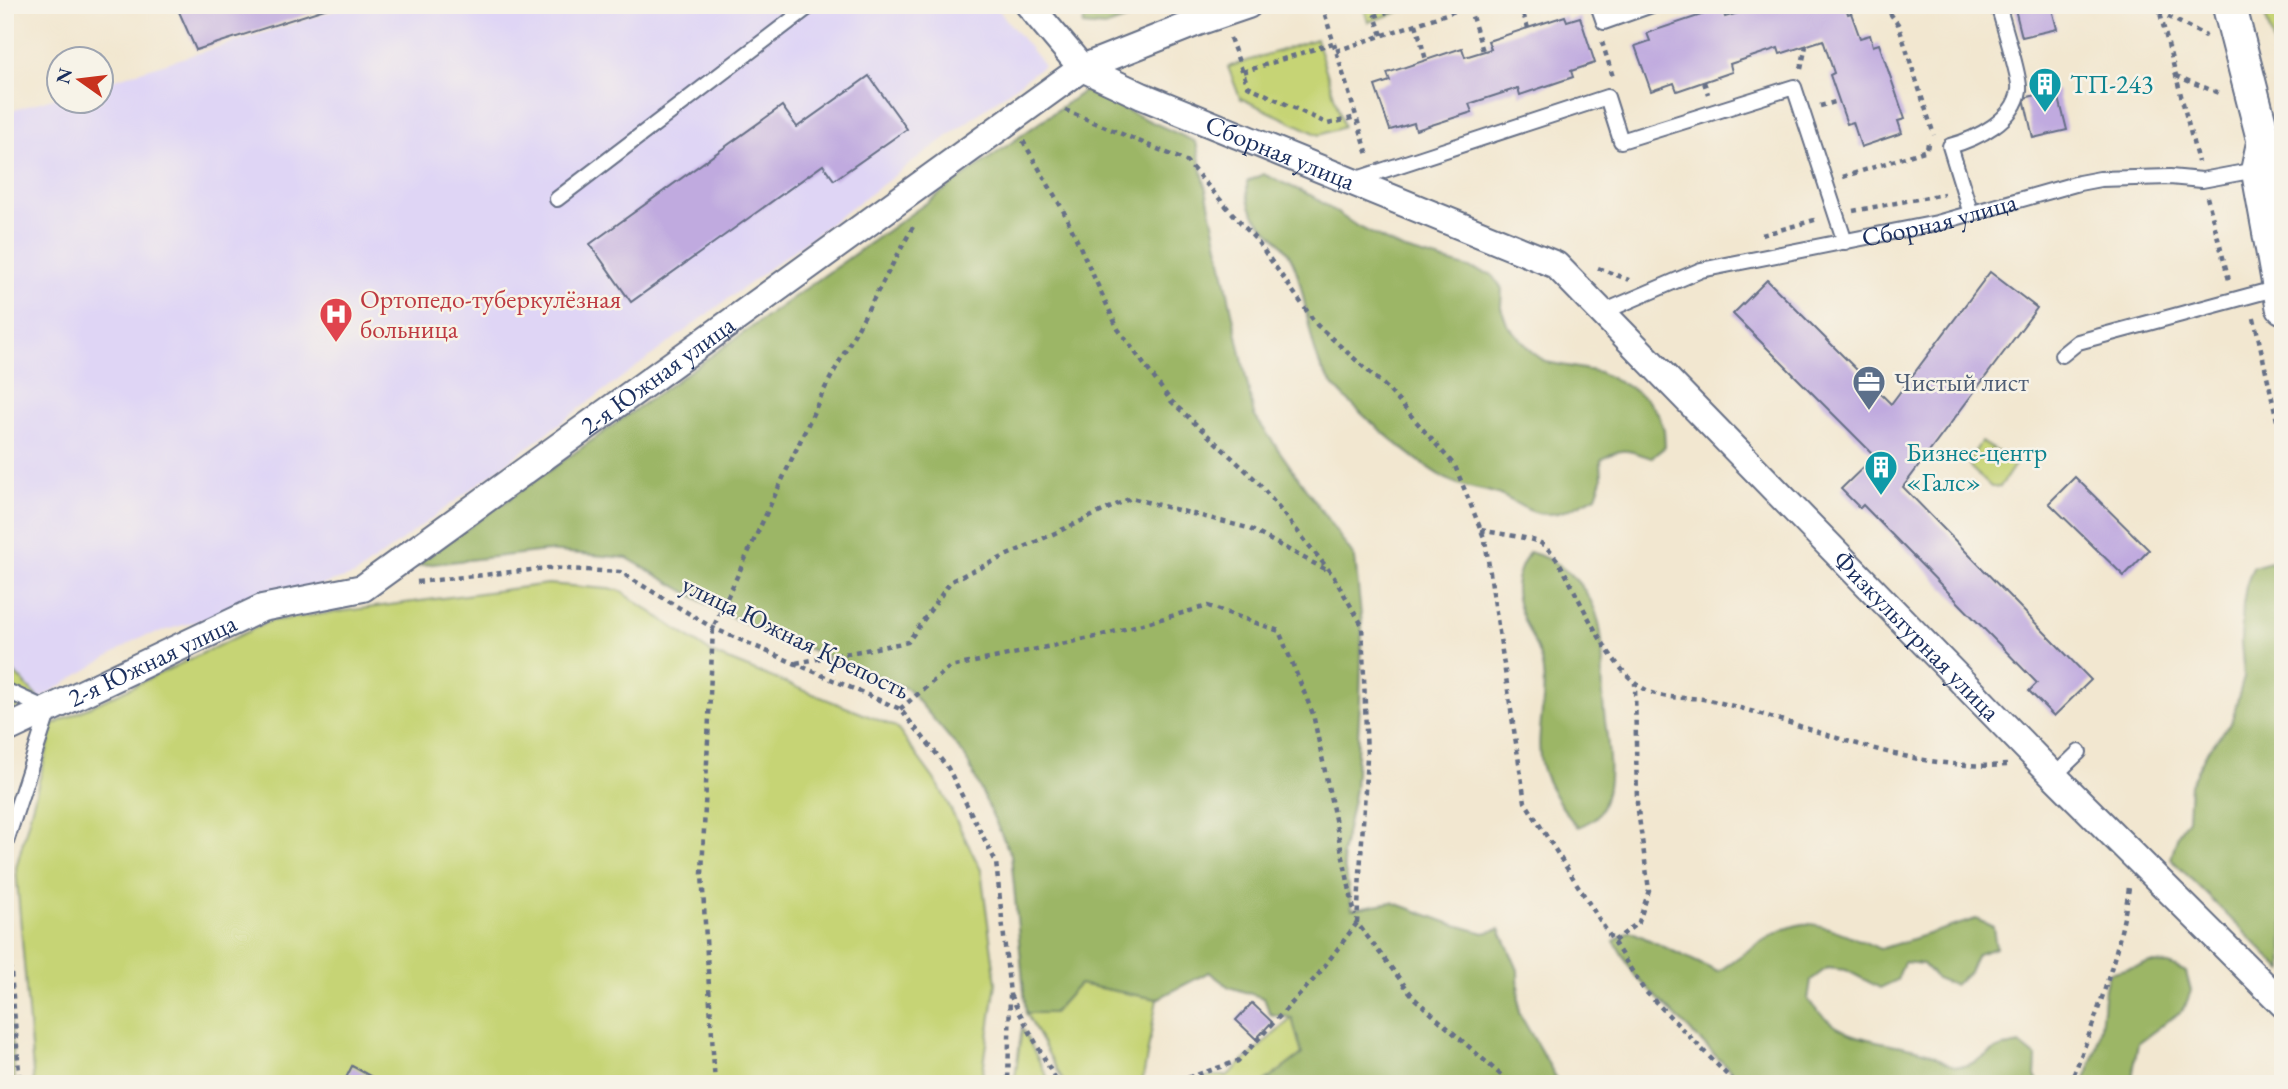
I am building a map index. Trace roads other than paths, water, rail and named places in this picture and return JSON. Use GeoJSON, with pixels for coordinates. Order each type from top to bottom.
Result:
{"type":"FeatureCollection","features":[{"type":"Feature","properties":{"kind":"street","name":"Сборная улица"},"geometry":{"type":"LineString","coordinates":[[1029,5],[1082,68],[1142,96],[1361,173],[1556,265]]}},
{"type":"Feature","properties":{"kind":"street","name":"2-я Южная улица"},"geometry":{"type":"LineString","coordinates":[[5,730],[262,608],[363,588],[1082,68],[1201,13],[1248,5]]}},
{"type":"Feature","properties":{"kind":"street"},"geometry":{"type":"LineString","coordinates":[[2229,5],[2242,59],[2271,150],[2281,298]]}},
{"type":"Feature","properties":{"kind":"street","name":"Физкультурная улица"},"geometry":{"type":"LineString","coordinates":[[1556,265],[2054,776],[2283,1004]]}},
{"type":"Feature","properties":{"kind":"lane"},"geometry":{"type":"LineString","coordinates":[[557,199],[811,5]]}},
{"type":"Feature","properties":{"kind":"lane"},"geometry":{"type":"LineString","coordinates":[[1598,5],[1604,22],[1652,5]]}},
{"type":"Feature","properties":{"kind":"lane"},"geometry":{"type":"LineString","coordinates":[[1971,214],[1951,146],[1993,126],[2010,112],[2020,89],[1998,5]]}},
{"type":"Feature","properties":{"kind":"lane"},"geometry":{"type":"LineString","coordinates":[[1361,173],[1607,97],[1621,141],[1794,87],[1845,242]]}},
{"type":"Feature","properties":{"kind":"lane","name":"Сборная улица"},"geometry":{"type":"LineString","coordinates":[[1603,312],[1701,270],[1971,214],[2100,179],[2170,177],[2202,180],[2271,150]]}},
{"type":"Feature","properties":{"kind":"lane"},"geometry":{"type":"LineString","coordinates":[[2062,355],[2078,342],[2234,300],[2281,298]]}},
{"type":"Feature","properties":{"kind":"lane"},"geometry":{"type":"LineString","coordinates":[[5,690],[49,710],[6,845]]}},
{"type":"Feature","properties":{"kind":"lane"},"geometry":{"type":"LineString","coordinates":[[2054,776],[2079,752]]}},
{"type":"Feature","properties":{"kind":"place","name":"ТП-243"},"geometry":{"type":"Point","coordinates":[2045,114]}},
{"type":"Feature","properties":{"kind":"place","name":"Ортопедо-туберкулёзная больница"},"geometry":{"type":"Point","coordinates":[336,344]}},
{"type":"Feature","properties":{"kind":"place","name":"Чистый лист"},"geometry":{"type":"Point","coordinates":[1869,412]}},
{"type":"Feature","properties":{"kind":"place","name":"Бизнес-центр «Галс»"},"geometry":{"type":"Point","coordinates":[1881,497]}}]}
